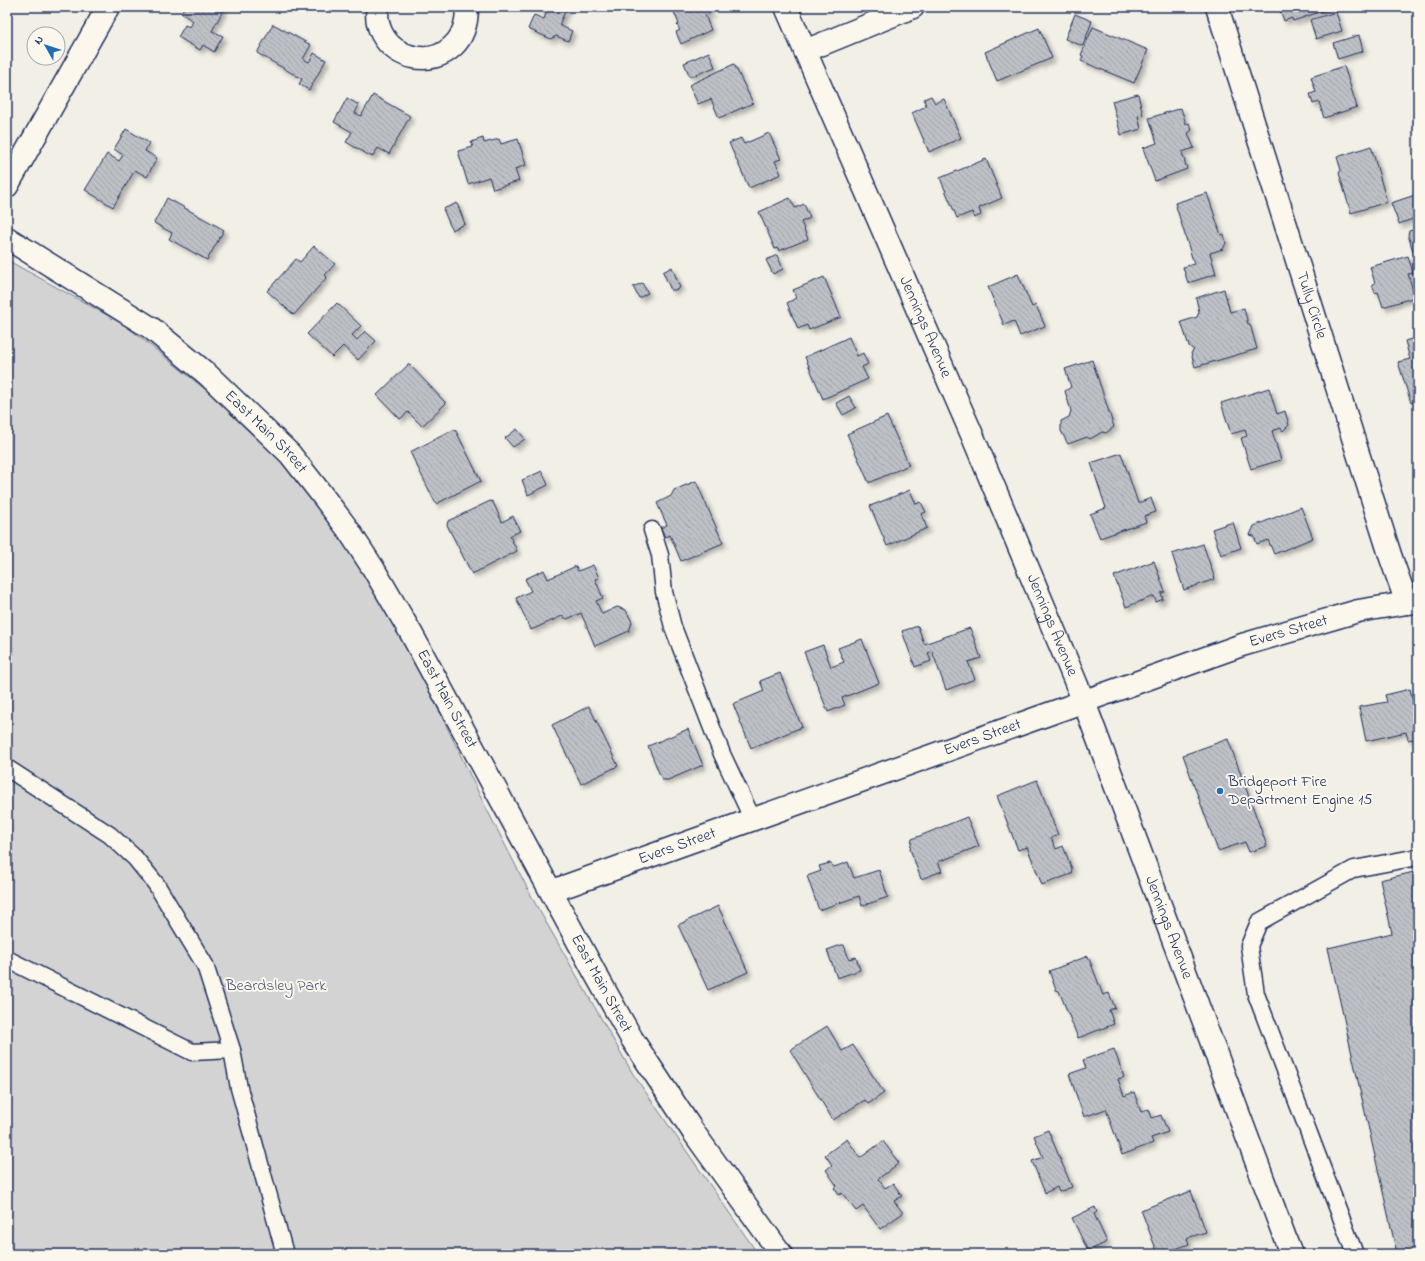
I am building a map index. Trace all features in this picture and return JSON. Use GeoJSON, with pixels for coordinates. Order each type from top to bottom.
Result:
{"type":"FeatureCollection","features":[{"type":"Feature","properties":{"kind":"street"},"geometry":{"type":"LineString","coordinates":[[7,186],[108,7]]}},
{"type":"Feature","properties":{"kind":"street"},"geometry":{"type":"LineString","coordinates":[[378,7],[378,26],[385,40],[396,50],[410,57],[425,58],[440,55],[453,47],[462,35],[467,20],[467,7]]}},
{"type":"Feature","properties":{"kind":"street","name":"Jennings Avenue"},"geometry":{"type":"LineString","coordinates":[[786,7],[973,437],[1084,702],[1291,1254]]}},
{"type":"Feature","properties":{"kind":"street"},"geometry":{"type":"LineString","coordinates":[[805,51],[913,7]]}},
{"type":"Feature","properties":{"kind":"street","name":"Tully Circle"},"geometry":{"type":"LineString","coordinates":[[1217,7],[1391,558],[1413,603]]}},
{"type":"Feature","properties":{"kind":"street","name":"East Main Street"},"geometry":{"type":"LineString","coordinates":[[7,238],[151,328],[208,375],[290,454],[347,528],[373,568],[411,633],[632,1039],[694,1132],[782,1254]]}},
{"type":"Feature","properties":{"kind":"street","name":"Evers Street"},"geometry":{"type":"LineString","coordinates":[[552,891],[1242,645],[1358,611],[1413,603]]}},
{"type":"Feature","properties":{"kind":"lane"},"geometry":{"type":"LineString","coordinates":[[652,530],[660,555],[664,592],[673,627],[722,754],[753,820]]}},
{"type":"Feature","properties":{"kind":"lane"},"geometry":{"type":"LineString","coordinates":[[7,768],[110,835],[135,858],[156,884],[205,966],[232,1050],[238,1088],[285,1254]]}},
{"type":"Feature","properties":{"kind":"lane"},"geometry":{"type":"LineString","coordinates":[[1355,1254],[1256,994],[1249,946],[1259,922],[1354,869],[1418,857]]}},
{"type":"Feature","properties":{"kind":"lane"},"geometry":{"type":"LineString","coordinates":[[7,959],[192,1052],[232,1050]]}},
{"type":"Feature","properties":{"kind":"green space","name":"Beardsley Park"},"geometry":{"type":"Polygon","coordinates":[[[7,260],[125,325],[236,414],[310,484],[395,619],[483,802],[535,903],[633,1074],[758,1254],[7,1254],[7,260]]]}},
{"type":"Feature","properties":{"kind":"building"},"geometry":{"type":"Polygon","coordinates":[[[184,7],[225,7],[212,31],[223,36],[214,52],[203,45],[200,50],[178,37],[185,25],[190,27],[193,21],[181,13],[184,7]]]}},
{"type":"Feature","properties":{"kind":"building"},"geometry":{"type":"Polygon","coordinates":[[[534,7],[567,7],[559,25],[572,31],[568,41],[556,36],[551,39],[528,29],[534,15],[544,19],[546,13],[534,7]]]}},
{"type":"Feature","properties":{"kind":"building"},"geometry":{"type":"Polygon","coordinates":[[[672,7],[708,7],[711,13],[705,15],[711,30],[681,44],[676,32],[680,30],[677,25],[679,24],[672,7]]]}},
{"type":"Feature","properties":{"kind":"building"},"geometry":{"type":"Polygon","coordinates":[[[1279,7],[1334,7],[1293,21],[1292,18],[1284,21],[1279,7]]]}},
{"type":"Feature","properties":{"kind":"building"},"geometry":{"type":"Polygon","coordinates":[[[1336,12],[1342,31],[1316,39],[1310,20],[1336,12]]]}},
{"type":"Feature","properties":{"kind":"building"},"geometry":{"type":"Polygon","coordinates":[[[1075,14],[1092,21],[1083,46],[1065,39],[1075,14]]]}},
{"type":"Feature","properties":{"kind":"building"},"geometry":{"type":"Polygon","coordinates":[[[273,24],[311,45],[303,59],[309,62],[314,53],[326,60],[309,90],[299,84],[302,79],[257,53],[273,24]]]}},
{"type":"Feature","properties":{"kind":"building"},"geometry":{"type":"Polygon","coordinates":[[[1093,27],[1148,50],[1134,83],[1081,61],[1083,56],[1081,55],[1093,27]]]}},
{"type":"Feature","properties":{"kind":"building"},"geometry":{"type":"Polygon","coordinates":[[[1039,28],[1052,58],[997,81],[985,52],[1039,28]]]}},
{"type":"Feature","properties":{"kind":"building"},"geometry":{"type":"Polygon","coordinates":[[[1359,35],[1363,51],[1338,59],[1333,43],[1359,35]]]}},
{"type":"Feature","properties":{"kind":"building"},"geometry":{"type":"Polygon","coordinates":[[[709,52],[715,67],[690,77],[684,63],[709,52]]]}},
{"type":"Feature","properties":{"kind":"building"},"geometry":{"type":"Polygon","coordinates":[[[734,64],[753,103],[719,118],[711,99],[698,104],[689,85],[734,64]]]}},
{"type":"Feature","properties":{"kind":"building"},"geometry":{"type":"Polygon","coordinates":[[[1344,66],[1357,107],[1324,118],[1319,102],[1313,104],[1310,94],[1316,92],[1311,77],[1344,66]]]}},
{"type":"Feature","properties":{"kind":"building"},"geometry":{"type":"Polygon","coordinates":[[[1138,94],[1143,115],[1138,116],[1141,129],[1121,135],[1112,101],[1138,94]]]}},
{"type":"Feature","properties":{"kind":"building"},"geometry":{"type":"Polygon","coordinates":[[[373,95],[410,116],[389,154],[378,148],[372,157],[346,142],[352,132],[334,122],[347,98],[359,105],[355,113],[361,116],[373,95]]]}},
{"type":"Feature","properties":{"kind":"building"},"geometry":{"type":"Polygon","coordinates":[[[931,96],[935,103],[944,99],[961,138],[929,152],[912,113],[926,106],[924,99],[931,96]]]}},
{"type":"Feature","properties":{"kind":"building"},"geometry":{"type":"Polygon","coordinates":[[[1181,108],[1186,124],[1189,123],[1192,130],[1188,133],[1194,148],[1182,152],[1187,169],[1155,181],[1143,148],[1157,143],[1149,118],[1181,108]]]}},
{"type":"Feature","properties":{"kind":"building"},"geometry":{"type":"Polygon","coordinates":[[[126,129],[149,143],[145,151],[157,158],[147,177],[135,170],[113,207],[85,190],[107,154],[119,161],[123,155],[114,149],[126,129]]]}},
{"type":"Feature","properties":{"kind":"building"},"geometry":{"type":"Polygon","coordinates":[[[769,133],[781,159],[775,161],[781,174],[749,188],[729,143],[741,138],[744,144],[769,133]]]}},
{"type":"Feature","properties":{"kind":"building"},"geometry":{"type":"Polygon","coordinates":[[[483,138],[484,143],[499,139],[501,144],[518,139],[526,165],[515,169],[519,181],[493,189],[489,177],[468,184],[458,151],[473,147],[471,142],[483,138]]]}},
{"type":"Feature","properties":{"kind":"building"},"geometry":{"type":"Polygon","coordinates":[[[1371,146],[1387,202],[1351,213],[1339,173],[1341,170],[1337,157],[1371,146]]]}},
{"type":"Feature","properties":{"kind":"building"},"geometry":{"type":"Polygon","coordinates":[[[986,159],[1002,198],[979,208],[981,215],[974,218],[972,212],[957,218],[940,178],[986,159]]]}},
{"type":"Feature","properties":{"kind":"building"},"geometry":{"type":"Polygon","coordinates":[[[1207,193],[1221,235],[1224,234],[1226,243],[1223,249],[1210,253],[1216,274],[1188,283],[1183,267],[1194,264],[1175,203],[1207,193]]]}},
{"type":"Feature","properties":{"kind":"building"},"geometry":{"type":"Polygon","coordinates":[[[1418,194],[1418,217],[1399,224],[1391,203],[1418,194]]]}},
{"type":"Feature","properties":{"kind":"building"},"geometry":{"type":"Polygon","coordinates":[[[167,198],[224,230],[207,260],[169,239],[172,233],[154,223],[167,198]]]}},
{"type":"Feature","properties":{"kind":"building"},"geometry":{"type":"Polygon","coordinates":[[[790,198],[795,208],[804,204],[810,218],[801,222],[808,239],[779,251],[778,248],[775,249],[759,212],[790,198]]]}},
{"type":"Feature","properties":{"kind":"building"},"geometry":{"type":"Polygon","coordinates":[[[457,203],[465,224],[452,230],[443,209],[457,203]]]}},
{"type":"Feature","properties":{"kind":"building"},"geometry":{"type":"Polygon","coordinates":[[[1418,228],[1418,260],[1416,261],[1408,235],[1409,231],[1418,228]]]}},
{"type":"Feature","properties":{"kind":"building"},"geometry":{"type":"Polygon","coordinates":[[[314,246],[335,264],[325,275],[327,277],[294,315],[267,291],[296,259],[300,262],[314,246]]]}},
{"type":"Feature","properties":{"kind":"building"},"geometry":{"type":"Polygon","coordinates":[[[777,255],[783,269],[773,274],[766,260],[777,255]]]}},
{"type":"Feature","properties":{"kind":"building"},"geometry":{"type":"Polygon","coordinates":[[[1408,256],[1413,273],[1408,274],[1415,297],[1383,307],[1378,292],[1375,293],[1372,284],[1375,283],[1370,267],[1408,256]]]}},
{"type":"Feature","properties":{"kind":"building"},"geometry":{"type":"Polygon","coordinates":[[[672,267],[680,288],[675,290],[671,290],[663,272],[672,267]]]}},
{"type":"Feature","properties":{"kind":"building"},"geometry":{"type":"Polygon","coordinates":[[[1018,274],[1032,307],[1036,305],[1045,326],[1020,336],[1014,321],[1004,325],[988,287],[1018,274]]]}},
{"type":"Feature","properties":{"kind":"building"},"geometry":{"type":"Polygon","coordinates":[[[824,277],[841,317],[809,330],[807,325],[798,329],[787,303],[796,298],[793,290],[824,277]]]}},
{"type":"Feature","properties":{"kind":"building"},"geometry":{"type":"Polygon","coordinates":[[[642,283],[648,293],[639,298],[633,287],[642,283]]]}},
{"type":"Feature","properties":{"kind":"building"},"geometry":{"type":"Polygon","coordinates":[[[1224,289],[1230,312],[1244,308],[1257,349],[1195,367],[1191,353],[1194,350],[1189,346],[1181,322],[1197,317],[1199,312],[1196,298],[1224,289]]]}},
{"type":"Feature","properties":{"kind":"building"},"geometry":{"type":"Polygon","coordinates":[[[337,303],[361,326],[352,335],[357,340],[365,331],[376,341],[358,360],[343,346],[332,357],[307,334],[337,303]]]}},
{"type":"Feature","properties":{"kind":"building"},"geometry":{"type":"Polygon","coordinates":[[[849,337],[857,356],[863,353],[868,364],[862,367],[868,379],[823,399],[805,357],[849,337]]]}},
{"type":"Feature","properties":{"kind":"building"},"geometry":{"type":"Polygon","coordinates":[[[1418,337],[1418,400],[1411,403],[1398,362],[1410,359],[1405,341],[1418,337]]]}},
{"type":"Feature","properties":{"kind":"building"},"geometry":{"type":"Polygon","coordinates":[[[1092,360],[1114,427],[1106,433],[1102,432],[1090,439],[1087,437],[1068,444],[1061,431],[1061,421],[1069,417],[1071,411],[1065,391],[1071,387],[1065,369],[1092,360]]]}},
{"type":"Feature","properties":{"kind":"building"},"geometry":{"type":"Polygon","coordinates":[[[409,364],[446,403],[422,426],[408,412],[400,419],[377,395],[409,364]]]}},
{"type":"Feature","properties":{"kind":"building"},"geometry":{"type":"Polygon","coordinates":[[[1269,388],[1277,414],[1285,411],[1289,425],[1283,431],[1281,428],[1272,431],[1281,460],[1251,469],[1241,438],[1247,436],[1245,430],[1231,434],[1221,403],[1269,388]]]}},
{"type":"Feature","properties":{"kind":"building"},"geometry":{"type":"Polygon","coordinates":[[[849,396],[856,408],[843,415],[836,403],[849,396]]]}},
{"type":"Feature","properties":{"kind":"building"},"geometry":{"type":"Polygon","coordinates":[[[887,416],[909,465],[869,483],[847,434],[887,416]]]}},
{"type":"Feature","properties":{"kind":"building"},"geometry":{"type":"Polygon","coordinates":[[[455,429],[481,481],[436,504],[410,452],[455,429]]]}},
{"type":"Feature","properties":{"kind":"building"},"geometry":{"type":"Polygon","coordinates":[[[517,429],[525,439],[513,447],[505,438],[517,429]]]}},
{"type":"Feature","properties":{"kind":"building"},"geometry":{"type":"Polygon","coordinates":[[[1121,453],[1138,503],[1151,498],[1156,512],[1144,516],[1146,522],[1100,538],[1090,514],[1106,508],[1091,463],[1121,453]]]}},
{"type":"Feature","properties":{"kind":"building"},"geometry":{"type":"Polygon","coordinates":[[[542,471],[548,485],[528,495],[522,480],[542,471]]]}},
{"type":"Feature","properties":{"kind":"building"},"geometry":{"type":"Polygon","coordinates":[[[696,481],[723,543],[681,561],[670,535],[665,537],[661,528],[667,525],[657,503],[671,496],[674,490],[696,481]]]}},
{"type":"Feature","properties":{"kind":"building"},"geometry":{"type":"Polygon","coordinates":[[[910,490],[916,504],[921,502],[926,512],[921,514],[927,528],[887,546],[870,506],[910,490]]]}},
{"type":"Feature","properties":{"kind":"building"},"geometry":{"type":"Polygon","coordinates":[[[490,501],[493,502],[502,522],[513,516],[520,531],[510,536],[517,551],[472,574],[447,525],[448,521],[490,501]]]}},
{"type":"Feature","properties":{"kind":"building"},"geometry":{"type":"Polygon","coordinates":[[[1301,507],[1313,538],[1274,554],[1268,540],[1257,544],[1254,536],[1250,535],[1254,526],[1301,507]]]}},
{"type":"Feature","properties":{"kind":"building"},"geometry":{"type":"Polygon","coordinates":[[[1233,522],[1241,548],[1221,555],[1212,529],[1233,522]]]}},
{"type":"Feature","properties":{"kind":"building"},"geometry":{"type":"Polygon","coordinates":[[[1203,544],[1215,579],[1184,590],[1172,554],[1203,544]]]}},
{"type":"Feature","properties":{"kind":"building"},"geometry":{"type":"Polygon","coordinates":[[[1154,561],[1165,592],[1161,593],[1163,599],[1156,602],[1154,596],[1126,607],[1114,576],[1154,561]]]}},
{"type":"Feature","properties":{"kind":"building"},"geometry":{"type":"Polygon","coordinates":[[[593,565],[599,578],[595,579],[603,598],[596,601],[602,614],[617,607],[626,610],[632,622],[629,631],[595,646],[581,613],[567,619],[562,616],[531,630],[516,598],[531,591],[525,579],[544,570],[548,579],[576,566],[578,571],[593,565]]]}},
{"type":"Feature","properties":{"kind":"building"},"geometry":{"type":"Polygon","coordinates":[[[918,626],[924,644],[970,628],[981,658],[968,662],[975,679],[946,690],[932,651],[928,653],[931,661],[915,667],[902,631],[918,626]]]}},
{"type":"Feature","properties":{"kind":"building"},"geometry":{"type":"Polygon","coordinates":[[[862,639],[879,683],[842,698],[845,705],[828,712],[804,652],[823,645],[831,667],[844,662],[838,648],[862,639]]]}},
{"type":"Feature","properties":{"kind":"building"},"geometry":{"type":"Polygon","coordinates":[[[780,673],[802,727],[751,748],[733,704],[764,691],[760,681],[780,673]]]}},
{"type":"Feature","properties":{"kind":"building"},"geometry":{"type":"Polygon","coordinates":[[[1410,689],[1418,727],[1418,738],[1408,740],[1406,732],[1366,741],[1359,707],[1387,702],[1385,695],[1410,689]]]}},
{"type":"Feature","properties":{"kind":"building"},"geometry":{"type":"Polygon","coordinates":[[[589,706],[618,766],[581,784],[552,725],[589,706]]]}},
{"type":"Feature","properties":{"kind":"building"},"geometry":{"type":"Polygon","coordinates":[[[688,729],[703,765],[668,780],[662,780],[648,746],[688,729]]]}},
{"type":"Feature","properties":{"kind":"building"},"geometry":{"type":"Polygon","coordinates":[[[1228,739],[1267,846],[1249,852],[1245,842],[1218,851],[1183,755],[1228,739]]]}},
{"type":"Feature","properties":{"kind":"building"},"geometry":{"type":"Polygon","coordinates":[[[1037,780],[1058,835],[1051,838],[1056,849],[1063,846],[1072,869],[1071,874],[1042,885],[1027,847],[1018,850],[997,796],[1037,780]]]}},
{"type":"Feature","properties":{"kind":"building"},"geometry":{"type":"Polygon","coordinates":[[[967,817],[979,846],[938,862],[942,871],[921,879],[910,849],[912,839],[967,817]]]}},
{"type":"Feature","properties":{"kind":"building"},"geometry":{"type":"Polygon","coordinates":[[[848,862],[854,878],[879,870],[888,897],[862,906],[859,896],[819,910],[807,876],[821,871],[819,866],[830,863],[834,867],[848,862]]]}},
{"type":"Feature","properties":{"kind":"building"},"geometry":{"type":"Polygon","coordinates":[[[1418,871],[1418,1254],[1397,1254],[1328,948],[1392,933],[1380,880],[1418,871]]]}},
{"type":"Feature","properties":{"kind":"building"},"geometry":{"type":"Polygon","coordinates":[[[718,906],[748,972],[708,990],[678,925],[718,906]]]}},
{"type":"Feature","properties":{"kind":"building"},"geometry":{"type":"Polygon","coordinates":[[[844,945],[849,959],[856,957],[860,970],[837,978],[827,950],[844,945]]]}},
{"type":"Feature","properties":{"kind":"building"},"geometry":{"type":"Polygon","coordinates":[[[1088,956],[1103,995],[1109,993],[1115,1008],[1109,1010],[1114,1024],[1078,1038],[1059,991],[1056,990],[1049,971],[1088,956]]]}},
{"type":"Feature","properties":{"kind":"building"},"geometry":{"type":"Polygon","coordinates":[[[827,1026],[842,1051],[853,1045],[884,1093],[868,1104],[865,1100],[833,1120],[790,1050],[827,1026]]]}},
{"type":"Feature","properties":{"kind":"building"},"geometry":{"type":"Polygon","coordinates":[[[1114,1049],[1124,1077],[1118,1079],[1124,1096],[1134,1092],[1141,1112],[1149,1109],[1152,1118],[1161,1115],[1168,1132],[1151,1138],[1153,1143],[1122,1155],[1106,1109],[1084,1117],[1069,1074],[1086,1068],[1083,1060],[1114,1049]]]}},
{"type":"Feature","properties":{"kind":"building"},"geometry":{"type":"Polygon","coordinates":[[[1048,1130],[1072,1187],[1059,1192],[1057,1187],[1045,1193],[1032,1161],[1043,1157],[1034,1136],[1048,1130]]]}},
{"type":"Feature","properties":{"kind":"building"},"geometry":{"type":"Polygon","coordinates":[[[847,1139],[860,1158],[883,1141],[899,1163],[878,1179],[885,1188],[893,1183],[902,1196],[894,1201],[903,1213],[880,1229],[863,1206],[856,1211],[842,1193],[839,1195],[834,1188],[837,1186],[826,1170],[832,1165],[825,1155],[847,1139]]]}},
{"type":"Feature","properties":{"kind":"building"},"geometry":{"type":"Polygon","coordinates":[[[1191,1191],[1206,1232],[1187,1238],[1189,1244],[1162,1254],[1158,1254],[1141,1210],[1191,1191]]]}},
{"type":"Feature","properties":{"kind":"building"},"geometry":{"type":"Polygon","coordinates":[[[1095,1207],[1097,1212],[1094,1214],[1107,1242],[1088,1251],[1072,1218],[1095,1207]]]}},
{"type":"Feature","properties":{"kind":"place","name":"Bridgeport Fire Department Engine 15"},"geometry":{"type":"Point","coordinates":[1220,791]}}]}
